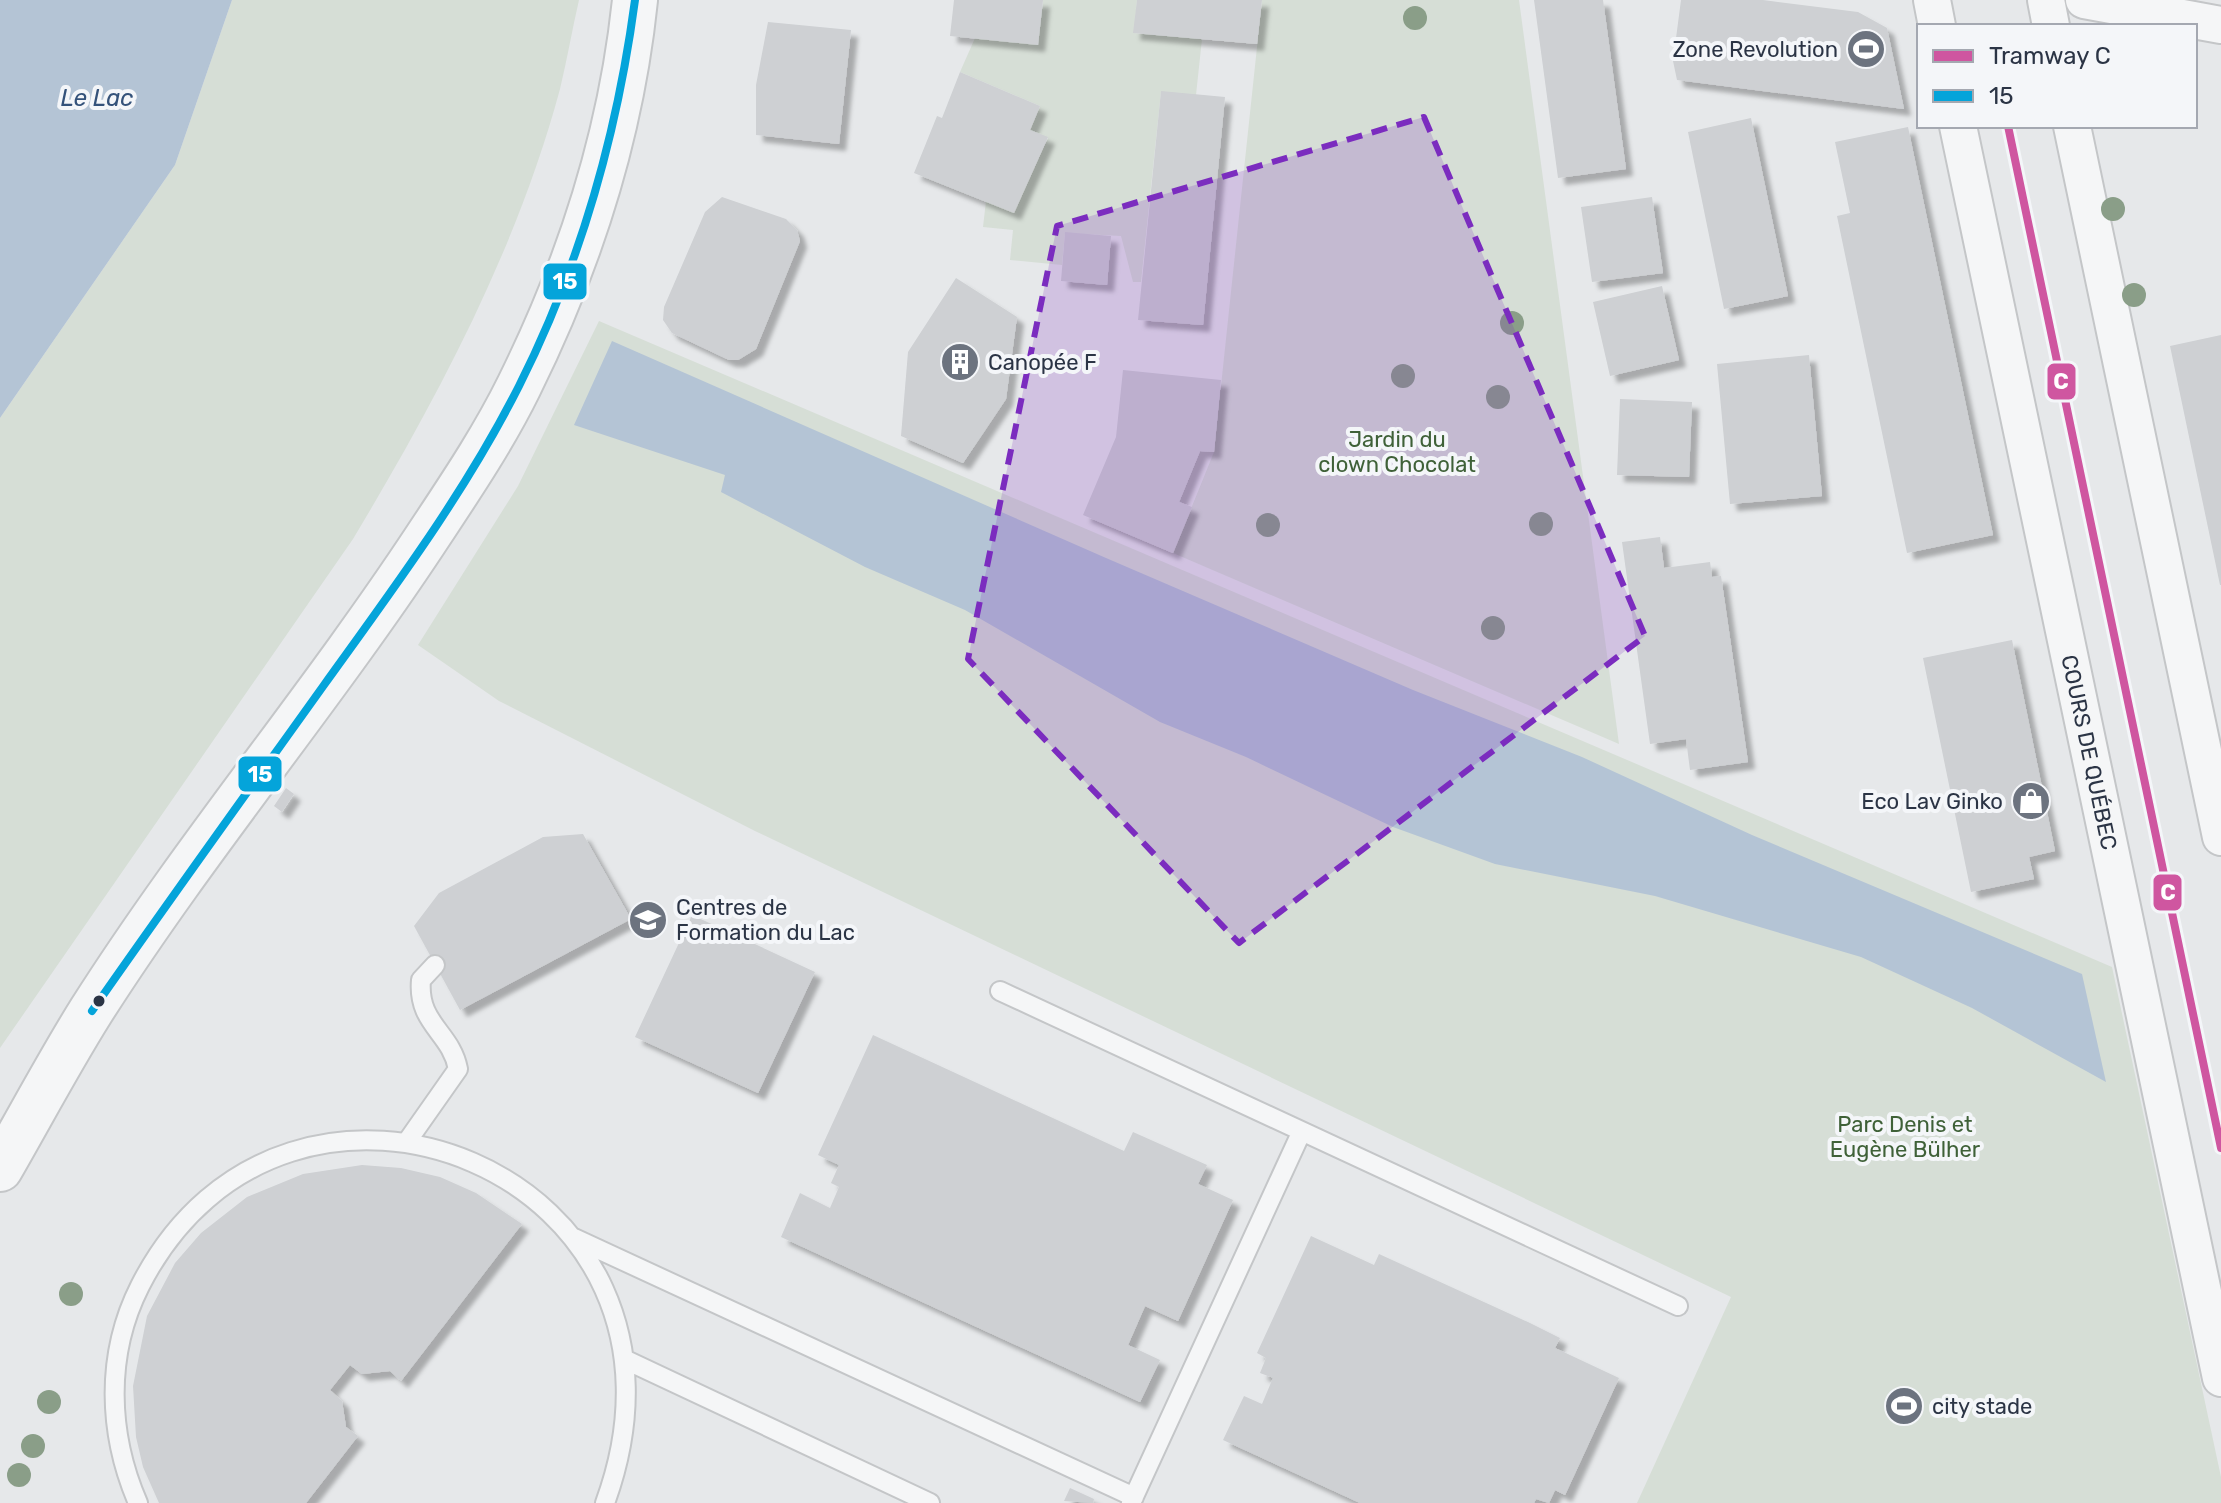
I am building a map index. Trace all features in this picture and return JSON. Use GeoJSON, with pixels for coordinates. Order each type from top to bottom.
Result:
{"type":"FeatureCollection","features":[{"type":"Feature","properties":{"kind":"street"},"geometry":{"type":"LineString","coordinates":[[0,1169],[92,1011],[392,590],[467,477],[518,388],[557,302],[595,201],[629,62],[635,0]]}},
{"type":"Feature","properties":{"kind":"street"},"geometry":{"type":"LineString","coordinates":[[1932,0],[1937,24]]}},
{"type":"Feature","properties":{"kind":"street"},"geometry":{"type":"LineString","coordinates":[[2046,0],[2051,24]]}},
{"type":"Feature","properties":{"kind":"street"},"geometry":{"type":"LineString","coordinates":[[2084,0],[2221,25]]}},
{"type":"Feature","properties":{"kind":"street","name":"COURS DE QUÉBEC"},"geometry":{"type":"LineString","coordinates":[[1958,128],[2221,1378]]}},
{"type":"Feature","properties":{"kind":"street"},"geometry":{"type":"LineString","coordinates":[[2072,128],[2221,837]]}},
{"type":"Feature","properties":{"kind":"lane"},"geometry":{"type":"LineString","coordinates":[[406,1143],[458,1069],[455,1054],[419,1001],[421,980],[435,965]]}},
{"type":"Feature","properties":{"kind":"lane"},"geometry":{"type":"LineString","coordinates":[[1000,991],[1678,1306]]}},
{"type":"Feature","properties":{"kind":"lane"},"geometry":{"type":"LineString","coordinates":[[573,1237],[1133,1500],[1301,1133]]}},
{"type":"Feature","properties":{"kind":"lane"},"geometry":{"type":"LineString","coordinates":[[138,1503],[125,1474],[115,1423],[114,1378],[120,1340],[132,1302],[151,1264],[176,1230],[211,1196],[256,1168],[295,1152],[332,1143],[406,1143],[449,1152],[488,1168],[543,1205],[573,1237],[610,1302],[626,1360],[626,1430],[605,1503]]}},
{"type":"Feature","properties":{"kind":"lane"},"geometry":{"type":"LineString","coordinates":[[626,1360],[930,1503]]}},
{"type":"Feature","properties":{"kind":"highlighted area"},"geometry":{"type":"Polygon","coordinates":[[[1424,117],[1645,636],[1239,943],[968,659],[1057,226],[1424,117]]]}},
{"type":"Feature","properties":{"kind":"green space"},"geometry":{"type":"Polygon","coordinates":[[[232,0],[579,0],[560,89],[521,207],[472,322],[415,432],[353,539],[0,1048],[0,418],[175,165],[232,0]]]}},
{"type":"Feature","properties":{"kind":"green space"},"geometry":{"type":"Polygon","coordinates":[[[1043,0],[1137,0],[1134,33],[1202,39],[1196,95],[1161,92],[1141,282],[1133,282],[1121,236],[1065,233],[1062,265],[1010,260],[1013,230],[983,227],[986,201],[1014,212],[1048,138],[1030,130],[1040,106],[960,72],[975,38],[1038,44],[1043,0]]]}},
{"type":"Feature","properties":{"kind":"green space","name":"Jardin du clown Chocolat"},"geometry":{"type":"Polygon","coordinates":[[[1262,0],[1519,0],[1619,744],[1173,553],[1214,452],[1262,0]]]}},
{"type":"Feature","properties":{"kind":"green space","name":"Parc Denis et Eugène Bülher"},"geometry":{"type":"Polygon","coordinates":[[[599,321],[2112,967],[2221,1477],[2221,1503],[1637,1503],[1731,1297],[755,831],[499,701],[418,645],[518,486],[599,321]]]}},
{"type":"Feature","properties":{"kind":"water","name":"Le Lac"},"geometry":{"type":"Polygon","coordinates":[[[0,0],[232,0],[175,165],[0,418],[0,0]]]}},
{"type":"Feature","properties":{"kind":"water"},"geometry":{"type":"Polygon","coordinates":[[[612,341],[1106,558],[1413,690],[1582,757],[1752,835],[2082,974],[2106,1082],[1972,1008],[1861,957],[1655,896],[1495,864],[1393,827],[1246,757],[1160,722],[965,610],[865,567],[721,492],[725,475],[574,425],[612,341]]]}},
{"type":"Feature","properties":{"kind":"building"},"geometry":{"type":"Polygon","coordinates":[[[954,0],[1043,0],[1038,45],[950,36],[954,0]]]}},
{"type":"Feature","properties":{"kind":"building"},"geometry":{"type":"Polygon","coordinates":[[[1137,0],[1262,0],[1257,44],[1133,33],[1137,0]]]}},
{"type":"Feature","properties":{"kind":"building"},"geometry":{"type":"Polygon","coordinates":[[[1534,0],[1603,0],[1626,169],[1558,178],[1534,0]]]}},
{"type":"Feature","properties":{"kind":"building"},"geometry":{"type":"Polygon","coordinates":[[[1681,0],[1763,0],[1858,12],[1887,28],[1904,109],[1677,80],[1673,61],[1681,0]]]}},
{"type":"Feature","properties":{"kind":"building"},"geometry":{"type":"Polygon","coordinates":[[[768,22],[851,30],[839,144],[756,135],[756,85],[768,22]]]}},
{"type":"Feature","properties":{"kind":"building"},"geometry":{"type":"Polygon","coordinates":[[[960,72],[1040,106],[1030,130],[1048,137],[1014,213],[914,173],[937,116],[942,118],[960,72]]]}},
{"type":"Feature","properties":{"kind":"building"},"geometry":{"type":"Polygon","coordinates":[[[1161,91],[1225,97],[1203,325],[1138,320],[1161,91]]]}},
{"type":"Feature","properties":{"kind":"building"},"geometry":{"type":"Polygon","coordinates":[[[1751,118],[1788,296],[1724,309],[1688,132],[1751,118]]]}},
{"type":"Feature","properties":{"kind":"building"},"geometry":{"type":"Polygon","coordinates":[[[1908,127],[1993,535],[1907,553],[1837,216],[1850,213],[1835,142],[1908,127]]]}},
{"type":"Feature","properties":{"kind":"building"},"geometry":{"type":"Polygon","coordinates":[[[722,197],[786,219],[797,230],[800,241],[756,349],[738,360],[729,360],[672,333],[663,320],[664,307],[705,212],[722,197]]]}},
{"type":"Feature","properties":{"kind":"building"},"geometry":{"type":"Polygon","coordinates":[[[1652,197],[1663,273],[1592,282],[1581,207],[1652,197]]]}},
{"type":"Feature","properties":{"kind":"building"},"geometry":{"type":"Polygon","coordinates":[[[1065,232],[1111,236],[1107,285],[1061,281],[1065,232]]]}},
{"type":"Feature","properties":{"kind":"building","name":"Canopée F"},"geometry":{"type":"Polygon","coordinates":[[[956,278],[1017,317],[1006,399],[963,463],[901,436],[908,352],[956,278]]]}},
{"type":"Feature","properties":{"kind":"building"},"geometry":{"type":"Polygon","coordinates":[[[1662,286],[1679,360],[1610,376],[1593,302],[1662,286]]]}},
{"type":"Feature","properties":{"kind":"building"},"geometry":{"type":"Polygon","coordinates":[[[2221,335],[2221,585],[2220,585],[2170,346],[2221,335]]]}},
{"type":"Feature","properties":{"kind":"building"},"geometry":{"type":"Polygon","coordinates":[[[1809,355],[1822,496],[1730,504],[1717,364],[1809,355]]]}},
{"type":"Feature","properties":{"kind":"building"},"geometry":{"type":"Polygon","coordinates":[[[1123,370],[1221,380],[1214,452],[1200,451],[1179,502],[1192,507],[1173,553],[1083,515],[1116,437],[1123,370]]]}},
{"type":"Feature","properties":{"kind":"building"},"geometry":{"type":"Polygon","coordinates":[[[1620,399],[1692,402],[1689,477],[1617,475],[1620,399]]]}},
{"type":"Feature","properties":{"kind":"building"},"geometry":{"type":"Polygon","coordinates":[[[1660,537],[1664,568],[1710,562],[1712,577],[1721,576],[1748,762],[1690,770],[1686,739],[1650,744],[1622,542],[1660,537]]]}},
{"type":"Feature","properties":{"kind":"building"},"geometry":{"type":"Polygon","coordinates":[[[2012,640],[2055,851],[2029,857],[2034,879],[1971,892],[1923,658],[2012,640]]]}},
{"type":"Feature","properties":{"kind":"building"},"geometry":{"type":"Polygon","coordinates":[[[286,788],[294,794],[282,812],[274,806],[286,788]]]}},
{"type":"Feature","properties":{"kind":"building"},"geometry":{"type":"Polygon","coordinates":[[[583,834],[631,919],[460,1010],[414,926],[439,893],[543,837],[583,834]]]}},
{"type":"Feature","properties":{"kind":"building"},"geometry":{"type":"Polygon","coordinates":[[[692,915],[815,972],[758,1093],[635,1037],[692,915]]]}},
{"type":"Feature","properties":{"kind":"building"},"geometry":{"type":"Polygon","coordinates":[[[873,1035],[1124,1151],[1133,1132],[1207,1165],[1198,1184],[1233,1200],[1178,1321],[1145,1306],[1128,1345],[1160,1360],[1140,1402],[781,1237],[800,1193],[830,1208],[839,1187],[831,1183],[839,1165],[818,1155],[873,1035]]]}},
{"type":"Feature","properties":{"kind":"building"},"geometry":{"type":"Polygon","coordinates":[[[362,1165],[401,1168],[440,1177],[476,1193],[522,1224],[401,1381],[390,1371],[362,1374],[350,1365],[330,1390],[342,1401],[346,1427],[358,1436],[306,1503],[159,1503],[143,1467],[136,1437],[133,1386],[147,1316],[175,1263],[201,1233],[247,1197],[303,1174],[362,1165]]]}},
{"type":"Feature","properties":{"kind":"building"},"geometry":{"type":"Polygon","coordinates":[[[1311,1236],[1374,1265],[1379,1254],[1530,1323],[1560,1338],[1555,1348],[1619,1378],[1565,1495],[1555,1490],[1549,1503],[1536,1499],[1534,1503],[1360,1503],[1223,1440],[1244,1396],[1262,1404],[1273,1378],[1260,1373],[1266,1358],[1257,1353],[1311,1236]]]}},
{"type":"Feature","properties":{"kind":"building"},"geometry":{"type":"Polygon","coordinates":[[[1070,1488],[1094,1499],[1093,1503],[1064,1501],[1070,1488]]]}},
{"type":"Feature","properties":{"kind":"tram line","name":"C"},"geometry":{"type":"LineString","coordinates":[[2008,128],[2221,1148]]}},
{"type":"Feature","properties":{"kind":"transit line","name":"15"},"geometry":{"type":"LineString","coordinates":[[92,1011],[402,576],[498,426],[541,340],[578,246],[618,100],[635,0]]}},
{"type":"Feature","properties":{"kind":"place","name":"Zone Revolution"},"geometry":{"type":"Point","coordinates":[1866,49]}},
{"type":"Feature","properties":{"kind":"place","name":"Canopée F"},"geometry":{"type":"Point","coordinates":[960,362]}},
{"type":"Feature","properties":{"kind":"place","name":"Eco Lav Ginko"},"geometry":{"type":"Point","coordinates":[2031,801]}},
{"type":"Feature","properties":{"kind":"place","name":"Centres de Formation du Lac"},"geometry":{"type":"Point","coordinates":[648,920]}},
{"type":"Feature","properties":{"kind":"place","name":"city stade"},"geometry":{"type":"Point","coordinates":[1904,1406]}}]}
